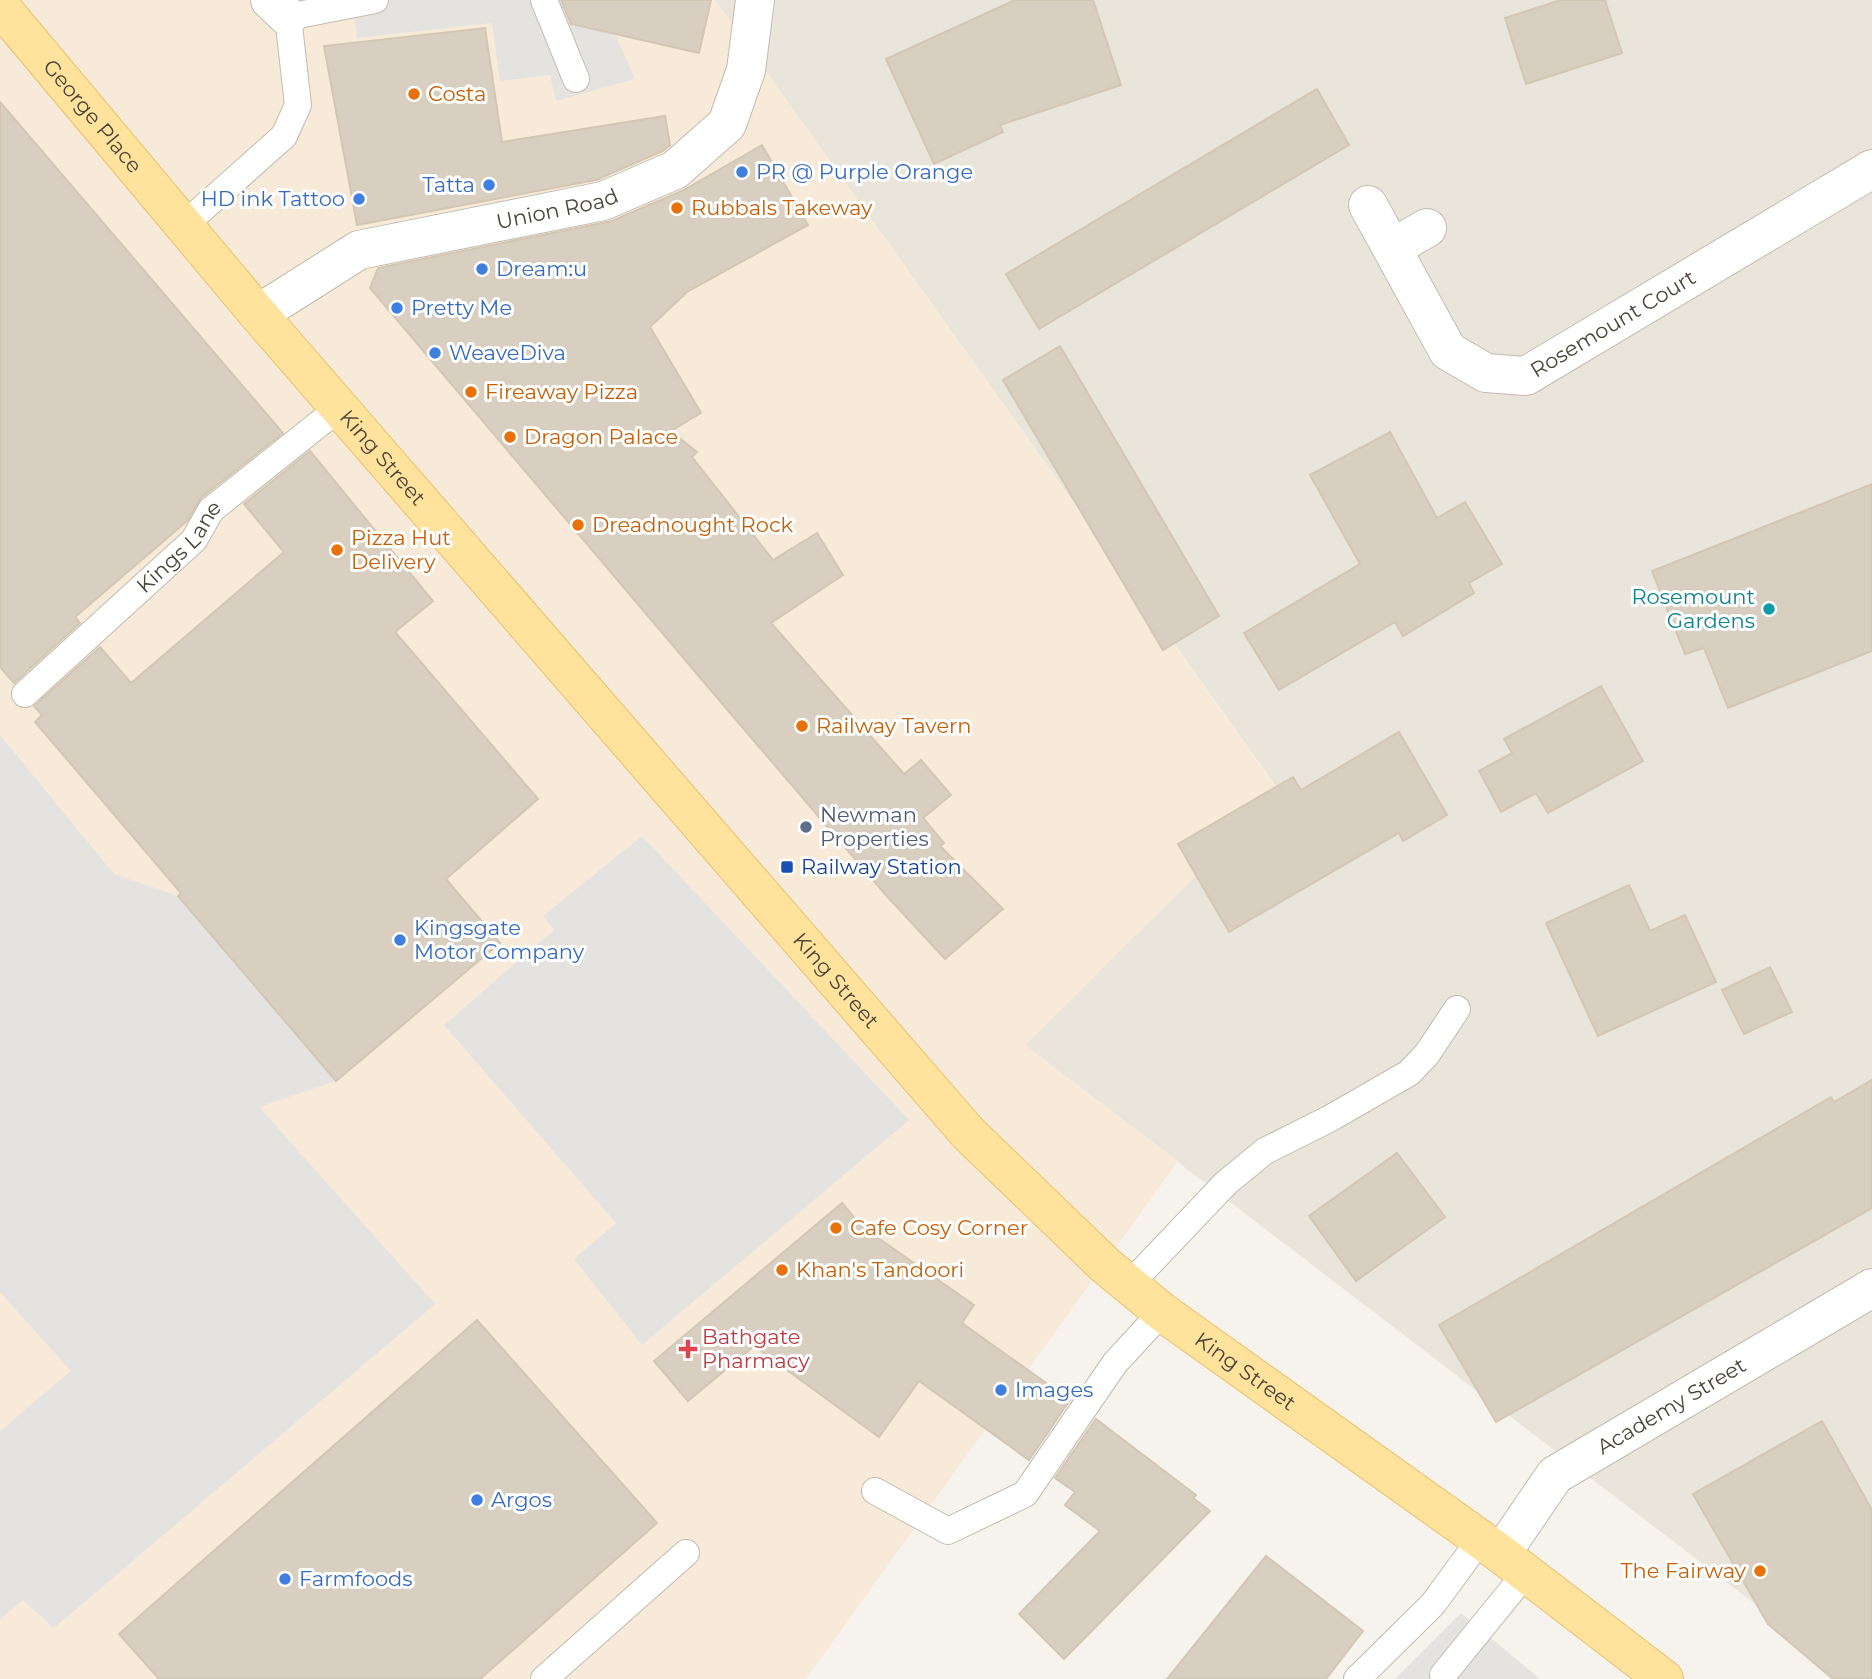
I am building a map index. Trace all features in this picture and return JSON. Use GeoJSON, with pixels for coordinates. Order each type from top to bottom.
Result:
{"type":"FeatureCollection","features":[{"type":"Feature","properties":{"kind":"main road","name":"George Place"},"geometry":{"type":"LineString","coordinates":[[0,6],[258,313]]}},
{"type":"Feature","properties":{"kind":"main road","name":"King Street"},"geometry":{"type":"LineString","coordinates":[[258,313],[968,1133],[1129,1285],[1162,1312],[1502,1556],[1664,1679]]}},
{"type":"Feature","properties":{"kind":"street","name":"Union Road"},"geometry":{"type":"LineString","coordinates":[[258,313],[359,250],[603,201],[675,170],[727,124],[746,70],[755,0]]}},
{"type":"Feature","properties":{"kind":"street","name":"Rosemount Court"},"geometry":{"type":"LineString","coordinates":[[1368,205],[1448,351],[1486,373],[1526,376],[1872,169]]}},
{"type":"Feature","properties":{"kind":"street"},"geometry":{"type":"LineString","coordinates":[[1392,248],[1427,228]]}},
{"type":"Feature","properties":{"kind":"street","name":"Academy Street"},"geometry":{"type":"LineString","coordinates":[[1502,1556],[1555,1475],[1872,1288]]}},
{"type":"Feature","properties":{"kind":"lane"},"geometry":{"type":"LineString","coordinates":[[184,225],[284,136],[298,105],[279,8],[375,0]]}},
{"type":"Feature","properties":{"kind":"lane"},"geometry":{"type":"LineString","coordinates":[[544,0],[576,79]]}},
{"type":"Feature","properties":{"kind":"lane","name":"Kings Lane"},"geometry":{"type":"LineString","coordinates":[[25,694],[194,540],[211,510],[340,408]]}},
{"type":"Feature","properties":{"kind":"lane"},"geometry":{"type":"LineString","coordinates":[[1129,1285],[1226,1183],[1265,1151],[1409,1073],[1427,1054],[1457,1009]]}},
{"type":"Feature","properties":{"kind":"lane"},"geometry":{"type":"LineString","coordinates":[[875,1491],[948,1531],[1024,1494],[1115,1363],[1162,1312]]}},
{"type":"Feature","properties":{"kind":"lane"},"geometry":{"type":"LineString","coordinates":[[544,1679],[686,1553]]}},
{"type":"Feature","properties":{"kind":"lane"},"geometry":{"type":"LineString","coordinates":[[1443,1675],[1502,1556]]}},
{"type":"Feature","properties":{"kind":"lane"},"geometry":{"type":"LineString","coordinates":[[1357,1679],[1433,1604],[1502,1556]]}},
{"type":"Feature","properties":{"kind":"shaded area"},"geometry":{"type":"Polygon","coordinates":[[[0,0],[715,0],[1280,793],[1025,1045],[1178,1161],[806,1679],[0,1679],[0,0]]]}},
{"type":"Feature","properties":{"kind":"shaded area"},"geometry":{"type":"Polygon","coordinates":[[[352,0],[600,0],[635,79],[556,101],[550,75],[500,81],[492,23],[357,38],[352,0]]]}},
{"type":"Feature","properties":{"kind":"shaded area"},"geometry":{"type":"Polygon","coordinates":[[[715,0],[1872,0],[1872,1679],[1853,1679],[1025,1045],[1280,792],[715,0]]]}},
{"type":"Feature","properties":{"kind":"shaded area"},"geometry":{"type":"Polygon","coordinates":[[[0,735],[114,874],[178,896],[336,1081],[259,1107],[435,1304],[54,1628],[23,1600],[0,1619],[0,1431],[71,1371],[0,1292],[0,735]]]}},
{"type":"Feature","properties":{"kind":"shaded area"},"geometry":{"type":"Polygon","coordinates":[[[642,836],[909,1120],[642,1345],[574,1259],[616,1223],[444,1025],[554,930],[543,916],[642,836]]]}},
{"type":"Feature","properties":{"kind":"shaded area"},"geometry":{"type":"Polygon","coordinates":[[[1461,1613],[1540,1679],[1395,1679],[1461,1613]]]}},
{"type":"Feature","properties":{"kind":"building"},"geometry":{"type":"Polygon","coordinates":[[[561,0],[711,0],[699,53],[571,24],[561,0]]]}},
{"type":"Feature","properties":{"kind":"building"},"geometry":{"type":"Polygon","coordinates":[[[1015,0],[1093,0],[1121,85],[1000,125],[1003,132],[934,164],[886,59],[1015,0]]]}},
{"type":"Feature","properties":{"kind":"building"},"geometry":{"type":"Polygon","coordinates":[[[1561,0],[1605,0],[1622,53],[1526,84],[1505,18],[1561,0]]]}},
{"type":"Feature","properties":{"kind":"building"},"geometry":{"type":"Polygon","coordinates":[[[485,28],[502,142],[665,116],[670,145],[663,151],[596,180],[357,225],[324,46],[485,28]]]}},
{"type":"Feature","properties":{"kind":"building"},"geometry":{"type":"Polygon","coordinates":[[[1317,89],[1349,145],[1039,329],[1006,274],[1317,89]]]}},
{"type":"Feature","properties":{"kind":"building"},"geometry":{"type":"Polygon","coordinates":[[[0,102],[283,433],[201,498],[187,521],[75,617],[80,623],[14,683],[0,667],[0,102]]]}},
{"type":"Feature","properties":{"kind":"building"},"geometry":{"type":"Polygon","coordinates":[[[762,145],[808,225],[687,292],[650,327],[701,413],[671,431],[697,452],[692,457],[773,560],[817,533],[843,575],[771,623],[904,774],[921,760],[951,795],[923,818],[944,843],[940,846],[1003,909],[945,959],[884,893],[370,288],[378,268],[612,221],[684,190],[762,145]]]}},
{"type":"Feature","properties":{"kind":"building"},"geometry":{"type":"Polygon","coordinates":[[[1060,346],[1219,616],[1163,650],[1003,380],[1060,346]]]}},
{"type":"Feature","properties":{"kind":"building"},"geometry":{"type":"Polygon","coordinates":[[[1390,432],[1437,518],[1465,502],[1502,564],[1469,583],[1474,593],[1403,636],[1395,622],[1279,690],[1244,633],[1360,564],[1310,475],[1390,432]]]}},
{"type":"Feature","properties":{"kind":"building"},"geometry":{"type":"Polygon","coordinates":[[[310,451],[433,601],[395,632],[538,799],[446,879],[500,943],[336,1081],[178,896],[181,893],[35,722],[42,715],[34,706],[100,647],[131,683],[284,552],[244,504],[310,451]]]}},
{"type":"Feature","properties":{"kind":"building","name":"Rosemount Gardens"},"geometry":{"type":"Polygon","coordinates":[[[1872,484],[1872,651],[1728,708],[1704,648],[1685,654],[1652,571],[1872,484]]]}},
{"type":"Feature","properties":{"kind":"building"},"geometry":{"type":"Polygon","coordinates":[[[1601,686],[1643,761],[1548,813],[1536,793],[1501,812],[1479,771],[1512,753],[1504,739],[1601,686]]]}},
{"type":"Feature","properties":{"kind":"building"},"geometry":{"type":"Polygon","coordinates":[[[1399,732],[1447,815],[1403,841],[1399,833],[1229,932],[1178,844],[1293,777],[1301,790],[1399,732]]]}},
{"type":"Feature","properties":{"kind":"building"},"geometry":{"type":"Polygon","coordinates":[[[1629,885],[1650,931],[1685,915],[1716,982],[1598,1036],[1546,923],[1629,885]]]}},
{"type":"Feature","properties":{"kind":"building"},"geometry":{"type":"Polygon","coordinates":[[[1770,967],[1792,1012],[1744,1034],[1722,990],[1770,967]]]}},
{"type":"Feature","properties":{"kind":"building"},"geometry":{"type":"Polygon","coordinates":[[[1872,1080],[1872,1208],[1496,1422],[1439,1325],[1831,1097],[1834,1102],[1872,1080]]]}},
{"type":"Feature","properties":{"kind":"building"},"geometry":{"type":"Polygon","coordinates":[[[1397,1153],[1445,1217],[1356,1281],[1309,1216],[1397,1153]]]}},
{"type":"Feature","properties":{"kind":"building"},"geometry":{"type":"Polygon","coordinates":[[[842,1203],[861,1226],[974,1305],[962,1323],[1070,1400],[1029,1460],[919,1381],[879,1437],[754,1346],[688,1401],[654,1361],[842,1203]]]}},
{"type":"Feature","properties":{"kind":"building","name":"Argos"},"geometry":{"type":"Polygon","coordinates":[[[477,1320],[657,1523],[480,1679],[159,1679],[119,1634],[477,1320]]]}},
{"type":"Feature","properties":{"kind":"building"},"geometry":{"type":"Polygon","coordinates":[[[1096,1419],[1196,1495],[1193,1498],[1210,1511],[1064,1659],[1019,1614],[1100,1531],[1065,1505],[1075,1492],[1055,1478],[1096,1419]]]}},
{"type":"Feature","properties":{"kind":"building"},"geometry":{"type":"Polygon","coordinates":[[[1822,1421],[1872,1510],[1872,1679],[1833,1679],[1768,1624],[1693,1494],[1822,1421]]]}},
{"type":"Feature","properties":{"kind":"building"},"geometry":{"type":"Polygon","coordinates":[[[1266,1556],[1363,1631],[1326,1679],[1167,1679],[1266,1556]]]}},
{"type":"Feature","properties":{"kind":"place","name":"Costa"},"geometry":{"type":"Point","coordinates":[414,94]}},
{"type":"Feature","properties":{"kind":"place","name":"PR @ Purple Orange"},"geometry":{"type":"Point","coordinates":[742,172]}},
{"type":"Feature","properties":{"kind":"place","name":"Tatta"},"geometry":{"type":"Point","coordinates":[489,185]}},
{"type":"Feature","properties":{"kind":"place","name":"HD ink Tattoo"},"geometry":{"type":"Point","coordinates":[359,199]}},
{"type":"Feature","properties":{"kind":"place","name":"Rubbals Takeway"},"geometry":{"type":"Point","coordinates":[677,208]}},
{"type":"Feature","properties":{"kind":"place","name":"Dream:u"},"geometry":{"type":"Point","coordinates":[482,269]}},
{"type":"Feature","properties":{"kind":"place","name":"Pretty Me"},"geometry":{"type":"Point","coordinates":[397,308]}},
{"type":"Feature","properties":{"kind":"place","name":"WeaveDiva"},"geometry":{"type":"Point","coordinates":[435,353]}},
{"type":"Feature","properties":{"kind":"place","name":"Fireaway Pizza"},"geometry":{"type":"Point","coordinates":[471,392]}},
{"type":"Feature","properties":{"kind":"place","name":"Dragon Palace"},"geometry":{"type":"Point","coordinates":[510,437]}},
{"type":"Feature","properties":{"kind":"place","name":"Dreadnought Rock"},"geometry":{"type":"Point","coordinates":[578,525]}},
{"type":"Feature","properties":{"kind":"place","name":"Pizza Hut Delivery"},"geometry":{"type":"Point","coordinates":[337,550]}},
{"type":"Feature","properties":{"kind":"place","name":"Rosemount Gardens"},"geometry":{"type":"Point","coordinates":[1769,609]}},
{"type":"Feature","properties":{"kind":"place","name":"Railway Tavern"},"geometry":{"type":"Point","coordinates":[802,726]}},
{"type":"Feature","properties":{"kind":"place","name":"Newman Properties"},"geometry":{"type":"Point","coordinates":[806,827]}},
{"type":"Feature","properties":{"kind":"place","name":"Railway Station"},"geometry":{"type":"Point","coordinates":[787,867]}},
{"type":"Feature","properties":{"kind":"place","name":"Kingsgate Motor Company"},"geometry":{"type":"Point","coordinates":[400,940]}},
{"type":"Feature","properties":{"kind":"place","name":"Cafe Cosy Corner"},"geometry":{"type":"Point","coordinates":[836,1228]}},
{"type":"Feature","properties":{"kind":"place","name":"Khan's Tandoori"},"geometry":{"type":"Point","coordinates":[782,1270]}},
{"type":"Feature","properties":{"kind":"place","name":"Bathgate Pharmacy"},"geometry":{"type":"Point","coordinates":[688,1349]}},
{"type":"Feature","properties":{"kind":"place","name":"Images"},"geometry":{"type":"Point","coordinates":[1001,1390]}},
{"type":"Feature","properties":{"kind":"place","name":"Argos"},"geometry":{"type":"Point","coordinates":[477,1500]}},
{"type":"Feature","properties":{"kind":"place","name":"The Fairway"},"geometry":{"type":"Point","coordinates":[1760,1571]}},
{"type":"Feature","properties":{"kind":"place","name":"Farmfoods"},"geometry":{"type":"Point","coordinates":[285,1579]}}]}
